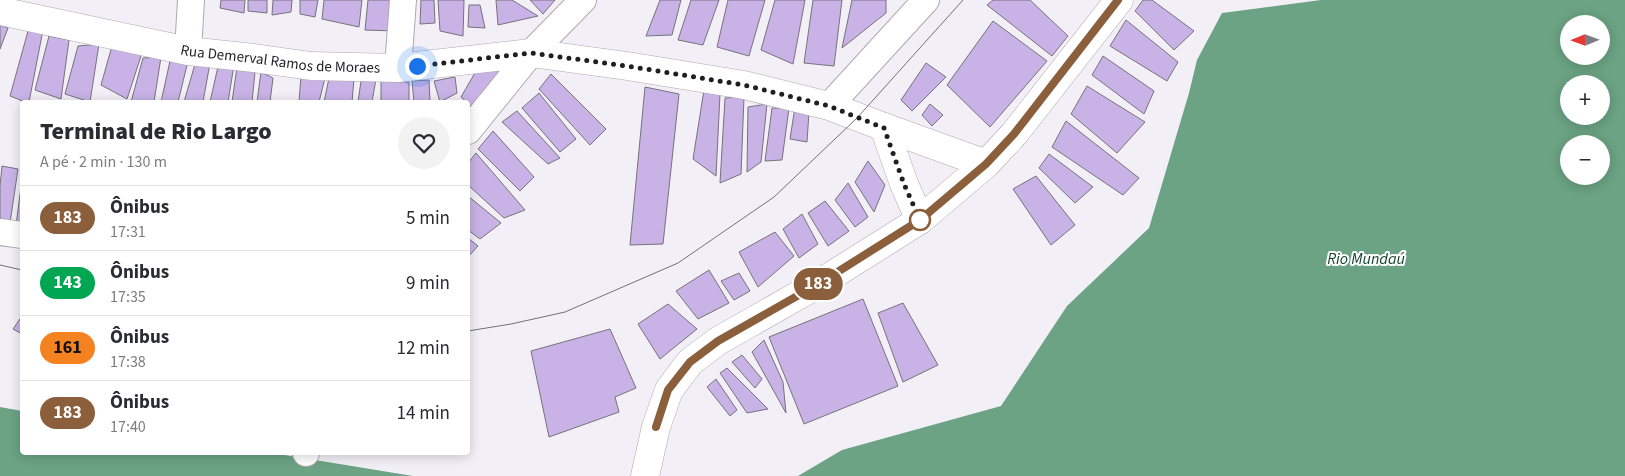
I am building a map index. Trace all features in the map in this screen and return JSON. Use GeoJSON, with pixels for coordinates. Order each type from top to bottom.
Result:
{"type":"FeatureCollection","features":[{"type":"Feature","properties":{"kind":"street"},"geometry":{"type":"LineString","coordinates":[[188,51],[191,0]]}},
{"type":"Feature","properties":{"kind":"street"},"geometry":{"type":"LineString","coordinates":[[398,68],[403,0]]}},
{"type":"Feature","properties":{"kind":"street"},"geometry":{"type":"LineString","coordinates":[[470,129],[531,53],[583,0]]}},
{"type":"Feature","properties":{"kind":"street"},"geometry":{"type":"LineString","coordinates":[[829,106],[926,0]]}},
{"type":"Feature","properties":{"kind":"street"},"geometry":{"type":"LineString","coordinates":[[645,476],[656,427],[668,390],[690,362],[718,341],[820,283],[920,220],[986,164],[1014,134],[1118,0]]}},
{"type":"Feature","properties":{"kind":"street","name":"Rua Demerval Ramos de Moraes"},"geometry":{"type":"LineString","coordinates":[[0,11],[188,51],[311,66],[398,68],[531,53],[627,66],[744,85],[829,106],[884,128],[986,164]]}},
{"type":"Feature","properties":{"kind":"street"},"geometry":{"type":"LineString","coordinates":[[884,128],[904,184],[920,220]]}},
{"type":"Feature","properties":{"kind":"street"},"geometry":{"type":"LineString","coordinates":[[0,232],[20,235]]}},
{"type":"Feature","properties":{"kind":"water","name":"Rio Mundaú"},"geometry":{"type":"Polygon","coordinates":[[[1321,0],[1625,0],[1625,476],[798,476],[842,450],[1001,406],[1067,306],[1149,228],[1197,60],[1222,13],[1321,0]]]}},
{"type":"Feature","properties":{"kind":"water"},"geometry":{"type":"Polygon","coordinates":[[[0,407],[20,411],[20,455],[284,455],[413,476],[0,476],[0,407]]]}},
{"type":"Feature","properties":{"kind":"building"},"geometry":{"type":"Polygon","coordinates":[[[221,0],[245,0],[244,13],[220,8],[221,0]]]}},
{"type":"Feature","properties":{"kind":"building"},"geometry":{"type":"Polygon","coordinates":[[[248,0],[267,0],[267,13],[248,11],[248,0]]]}},
{"type":"Feature","properties":{"kind":"building"},"geometry":{"type":"Polygon","coordinates":[[[273,0],[292,0],[291,12],[272,15],[273,0]]]}},
{"type":"Feature","properties":{"kind":"building"},"geometry":{"type":"Polygon","coordinates":[[[300,0],[318,0],[315,17],[300,14],[300,0]]]}},
{"type":"Feature","properties":{"kind":"building"},"geometry":{"type":"Polygon","coordinates":[[[324,0],[362,0],[359,27],[322,19],[324,0]]]}},
{"type":"Feature","properties":{"kind":"building"},"geometry":{"type":"Polygon","coordinates":[[[368,0],[398,0],[395,31],[365,30],[368,0]]]}},
{"type":"Feature","properties":{"kind":"building"},"geometry":{"type":"Polygon","coordinates":[[[421,0],[434,0],[435,23],[420,24],[421,0]]]}},
{"type":"Feature","properties":{"kind":"building"},"geometry":{"type":"Polygon","coordinates":[[[438,0],[464,0],[463,36],[440,31],[438,0]]]}},
{"type":"Feature","properties":{"kind":"building"},"geometry":{"type":"Polygon","coordinates":[[[496,0],[512,0],[538,16],[498,25],[496,0]]]}},
{"type":"Feature","properties":{"kind":"building"},"geometry":{"type":"Polygon","coordinates":[[[530,0],[555,0],[543,14],[530,0]]]}},
{"type":"Feature","properties":{"kind":"building"},"geometry":{"type":"Polygon","coordinates":[[[660,0],[681,0],[672,35],[646,36],[660,0]]]}},
{"type":"Feature","properties":{"kind":"building"},"geometry":{"type":"Polygon","coordinates":[[[691,0],[719,0],[703,45],[678,40],[691,0]]]}},
{"type":"Feature","properties":{"kind":"building"},"geometry":{"type":"Polygon","coordinates":[[[728,0],[765,0],[749,56],[717,47],[728,0]]]}},
{"type":"Feature","properties":{"kind":"building"},"geometry":{"type":"Polygon","coordinates":[[[775,0],[805,0],[793,64],[761,50],[775,0]]]}},
{"type":"Feature","properties":{"kind":"building"},"geometry":{"type":"Polygon","coordinates":[[[813,0],[842,0],[834,66],[804,63],[813,0]]]}},
{"type":"Feature","properties":{"kind":"building"},"geometry":{"type":"Polygon","coordinates":[[[852,0],[886,0],[886,13],[842,48],[852,0]]]}},
{"type":"Feature","properties":{"kind":"building"},"geometry":{"type":"Polygon","coordinates":[[[993,0],[1030,0],[1068,36],[1052,56],[987,5],[993,0]]]}},
{"type":"Feature","properties":{"kind":"building"},"geometry":{"type":"Polygon","coordinates":[[[1143,0],[1152,0],[1194,31],[1174,50],[1135,11],[1143,0]]]}},
{"type":"Feature","properties":{"kind":"building"},"geometry":{"type":"Polygon","coordinates":[[[469,5],[480,5],[485,28],[468,27],[469,5]]]}},
{"type":"Feature","properties":{"kind":"building"},"geometry":{"type":"Polygon","coordinates":[[[1126,20],[1178,62],[1167,81],[1110,46],[1126,20]]]}},
{"type":"Feature","properties":{"kind":"building"},"geometry":{"type":"Polygon","coordinates":[[[993,21],[1047,61],[990,127],[947,85],[993,21]]]}},
{"type":"Feature","properties":{"kind":"building"},"geometry":{"type":"Polygon","coordinates":[[[0,25],[8,28],[0,49],[0,25]]]}},
{"type":"Feature","properties":{"kind":"building"},"geometry":{"type":"Polygon","coordinates":[[[43,30],[29,100],[20,100],[10,96],[28,31],[43,30]]]}},
{"type":"Feature","properties":{"kind":"building"},"geometry":{"type":"Polygon","coordinates":[[[49,36],[69,40],[61,99],[35,90],[49,36]]]}},
{"type":"Feature","properties":{"kind":"building"},"geometry":{"type":"Polygon","coordinates":[[[99,44],[90,100],[84,100],[65,94],[78,46],[99,44]]]}},
{"type":"Feature","properties":{"kind":"building"},"geometry":{"type":"Polygon","coordinates":[[[112,46],[142,53],[127,99],[101,85],[112,46]]]}},
{"type":"Feature","properties":{"kind":"building"},"geometry":{"type":"Polygon","coordinates":[[[1103,56],[1154,91],[1144,114],[1092,75],[1103,56]]]}},
{"type":"Feature","properties":{"kind":"building"},"geometry":{"type":"Polygon","coordinates":[[[161,57],[154,100],[132,100],[143,58],[161,57]]]}},
{"type":"Feature","properties":{"kind":"building"},"geometry":{"type":"Polygon","coordinates":[[[170,61],[188,61],[178,100],[161,100],[170,61]]]}},
{"type":"Feature","properties":{"kind":"building"},"geometry":{"type":"Polygon","coordinates":[[[219,62],[234,65],[228,100],[210,100],[219,62]]]}},
{"type":"Feature","properties":{"kind":"building"},"geometry":{"type":"Polygon","coordinates":[[[210,63],[203,100],[185,100],[195,64],[210,63]]]}},
{"type":"Feature","properties":{"kind":"building"},"geometry":{"type":"Polygon","coordinates":[[[926,63],[946,77],[912,111],[901,100],[926,63]]]}},
{"type":"Feature","properties":{"kind":"building"},"geometry":{"type":"Polygon","coordinates":[[[237,67],[255,72],[252,100],[232,100],[237,67]]]}},
{"type":"Feature","properties":{"kind":"building"},"geometry":{"type":"Polygon","coordinates":[[[505,69],[474,109],[470,105],[470,100],[464,100],[461,97],[476,71],[505,69]]]}},
{"type":"Feature","properties":{"kind":"building"},"geometry":{"type":"Polygon","coordinates":[[[261,72],[273,78],[270,100],[257,100],[261,72]]]}},
{"type":"Feature","properties":{"kind":"building"},"geometry":{"type":"Polygon","coordinates":[[[326,74],[320,100],[299,100],[301,76],[326,74]]]}},
{"type":"Feature","properties":{"kind":"building"},"geometry":{"type":"Polygon","coordinates":[[[551,74],[606,129],[590,145],[539,89],[551,74]]]}},
{"type":"Feature","properties":{"kind":"building"},"geometry":{"type":"Polygon","coordinates":[[[455,77],[457,93],[444,100],[439,100],[434,81],[455,77]]]}},
{"type":"Feature","properties":{"kind":"building"},"geometry":{"type":"Polygon","coordinates":[[[329,78],[354,79],[352,100],[324,100],[329,78]]]}},
{"type":"Feature","properties":{"kind":"building"},"geometry":{"type":"Polygon","coordinates":[[[376,79],[372,100],[358,100],[361,81],[376,79]]]}},
{"type":"Feature","properties":{"kind":"building"},"geometry":{"type":"Polygon","coordinates":[[[429,80],[430,100],[414,100],[412,81],[429,80]]]}},
{"type":"Feature","properties":{"kind":"building"},"geometry":{"type":"Polygon","coordinates":[[[381,81],[409,82],[409,100],[381,100],[381,81]]]}},
{"type":"Feature","properties":{"kind":"building"},"geometry":{"type":"Polygon","coordinates":[[[1087,86],[1145,122],[1117,153],[1071,114],[1087,86]]]}},
{"type":"Feature","properties":{"kind":"building"},"geometry":{"type":"Polygon","coordinates":[[[645,87],[679,94],[663,244],[630,245],[645,87]]]}},
{"type":"Feature","properties":{"kind":"building"},"geometry":{"type":"Polygon","coordinates":[[[704,90],[720,94],[716,176],[693,159],[704,90]]]}},
{"type":"Feature","properties":{"kind":"building"},"geometry":{"type":"Polygon","coordinates":[[[539,93],[576,139],[560,152],[522,108],[539,93]]]}},
{"type":"Feature","properties":{"kind":"building"},"geometry":{"type":"Polygon","coordinates":[[[744,97],[741,174],[720,183],[725,98],[744,97]]]}},
{"type":"Feature","properties":{"kind":"building"},"geometry":{"type":"Polygon","coordinates":[[[767,104],[761,162],[747,172],[748,107],[767,104]]]}},
{"type":"Feature","properties":{"kind":"building"},"geometry":{"type":"Polygon","coordinates":[[[930,104],[943,115],[932,126],[922,115],[930,104]]]}},
{"type":"Feature","properties":{"kind":"building"},"geometry":{"type":"Polygon","coordinates":[[[795,107],[809,112],[807,142],[790,139],[795,107]]]}},
{"type":"Feature","properties":{"kind":"building"},"geometry":{"type":"Polygon","coordinates":[[[772,108],[789,108],[782,160],[765,161],[772,108]]]}},
{"type":"Feature","properties":{"kind":"building"},"geometry":{"type":"Polygon","coordinates":[[[517,111],[560,158],[548,164],[502,122],[517,111]]]}},
{"type":"Feature","properties":{"kind":"building"},"geometry":{"type":"Polygon","coordinates":[[[1066,121],[1139,178],[1123,195],[1052,147],[1066,121]]]}},
{"type":"Feature","properties":{"kind":"building"},"geometry":{"type":"Polygon","coordinates":[[[493,131],[534,177],[520,191],[478,149],[493,131]]]}},
{"type":"Feature","properties":{"kind":"building"},"geometry":{"type":"Polygon","coordinates":[[[476,153],[525,210],[504,218],[470,187],[470,160],[476,153]]]}},
{"type":"Feature","properties":{"kind":"building"},"geometry":{"type":"Polygon","coordinates":[[[1049,154],[1093,187],[1075,203],[1039,168],[1049,154]]]}},
{"type":"Feature","properties":{"kind":"building"},"geometry":{"type":"Polygon","coordinates":[[[868,161],[885,185],[874,212],[855,182],[868,161]]]}},
{"type":"Feature","properties":{"kind":"building"},"geometry":{"type":"Polygon","coordinates":[[[2,166],[18,169],[10,223],[0,222],[2,166]]]}},
{"type":"Feature","properties":{"kind":"building"},"geometry":{"type":"Polygon","coordinates":[[[1036,176],[1075,225],[1051,245],[1013,189],[1036,176]]]}},
{"type":"Feature","properties":{"kind":"building"},"geometry":{"type":"Polygon","coordinates":[[[848,183],[868,217],[855,227],[835,200],[848,183]]]}},
{"type":"Feature","properties":{"kind":"building"},"geometry":{"type":"Polygon","coordinates":[[[20,194],[20,225],[16,225],[20,194]]]}},
{"type":"Feature","properties":{"kind":"building"},"geometry":{"type":"Polygon","coordinates":[[[470,198],[501,223],[480,239],[470,232],[470,198]]]}},
{"type":"Feature","properties":{"kind":"building"},"geometry":{"type":"Polygon","coordinates":[[[825,201],[849,231],[828,246],[808,213],[825,201]]]}},
{"type":"Feature","properties":{"kind":"building"},"geometry":{"type":"Polygon","coordinates":[[[802,214],[818,244],[799,258],[783,229],[802,214]]]}},
{"type":"Feature","properties":{"kind":"building"},"geometry":{"type":"Polygon","coordinates":[[[775,232],[794,256],[758,287],[739,252],[775,232]]]}},
{"type":"Feature","properties":{"kind":"building"},"geometry":{"type":"Polygon","coordinates":[[[470,240],[478,246],[470,255],[470,240]]]}},
{"type":"Feature","properties":{"kind":"building"},"geometry":{"type":"Polygon","coordinates":[[[709,270],[729,303],[698,319],[676,291],[709,270]]]}},
{"type":"Feature","properties":{"kind":"building"},"geometry":{"type":"Polygon","coordinates":[[[739,273],[750,291],[734,300],[721,281],[739,273]]]}},
{"type":"Feature","properties":{"kind":"building"},"geometry":{"type":"Polygon","coordinates":[[[863,299],[898,386],[804,424],[769,337],[863,299]]]}},
{"type":"Feature","properties":{"kind":"building"},"geometry":{"type":"Polygon","coordinates":[[[903,303],[938,365],[903,382],[878,313],[903,303]]]}},
{"type":"Feature","properties":{"kind":"building"},"geometry":{"type":"Polygon","coordinates":[[[668,304],[697,329],[660,359],[638,324],[668,304]]]}},
{"type":"Feature","properties":{"kind":"building"},"geometry":{"type":"Polygon","coordinates":[[[20,319],[20,333],[13,329],[20,319]]]}},
{"type":"Feature","properties":{"kind":"building"},"geometry":{"type":"Polygon","coordinates":[[[610,329],[636,388],[615,397],[619,412],[549,437],[531,351],[610,329]]]}},
{"type":"Feature","properties":{"kind":"building"},"geometry":{"type":"Polygon","coordinates":[[[764,340],[783,382],[786,413],[752,352],[764,340]]]}},
{"type":"Feature","properties":{"kind":"building"},"geometry":{"type":"Polygon","coordinates":[[[742,355],[762,379],[755,388],[732,362],[742,355]]]}},
{"type":"Feature","properties":{"kind":"building"},"geometry":{"type":"Polygon","coordinates":[[[727,368],[768,409],[747,413],[720,373],[727,368]]]}},
{"type":"Feature","properties":{"kind":"building"},"geometry":{"type":"Polygon","coordinates":[[[716,379],[737,410],[730,416],[707,387],[716,379]]]}},
{"type":"Feature","properties":{"kind":"tram line"},"geometry":{"type":"LineString","coordinates":[[470,331],[565,312],[678,263],[774,197],[857,118],[963,0]]}},
{"type":"Feature","properties":{"kind":"tram line"},"geometry":{"type":"LineString","coordinates":[[0,265],[20,270]]}},
{"type":"Feature","properties":{"kind":"bus line","name":"183"},"geometry":{"type":"LineString","coordinates":[[656,427],[668,390],[690,362],[718,341],[820,283],[920,220],[948,194],[986,164],[1014,134],[1118,0]]}},
{"type":"Feature","properties":{"kind":"route"},"geometry":{"type":"LineString","coordinates":[[417,66],[531,53],[744,85],[829,106],[884,128],[904,184],[920,220]]}}]}
